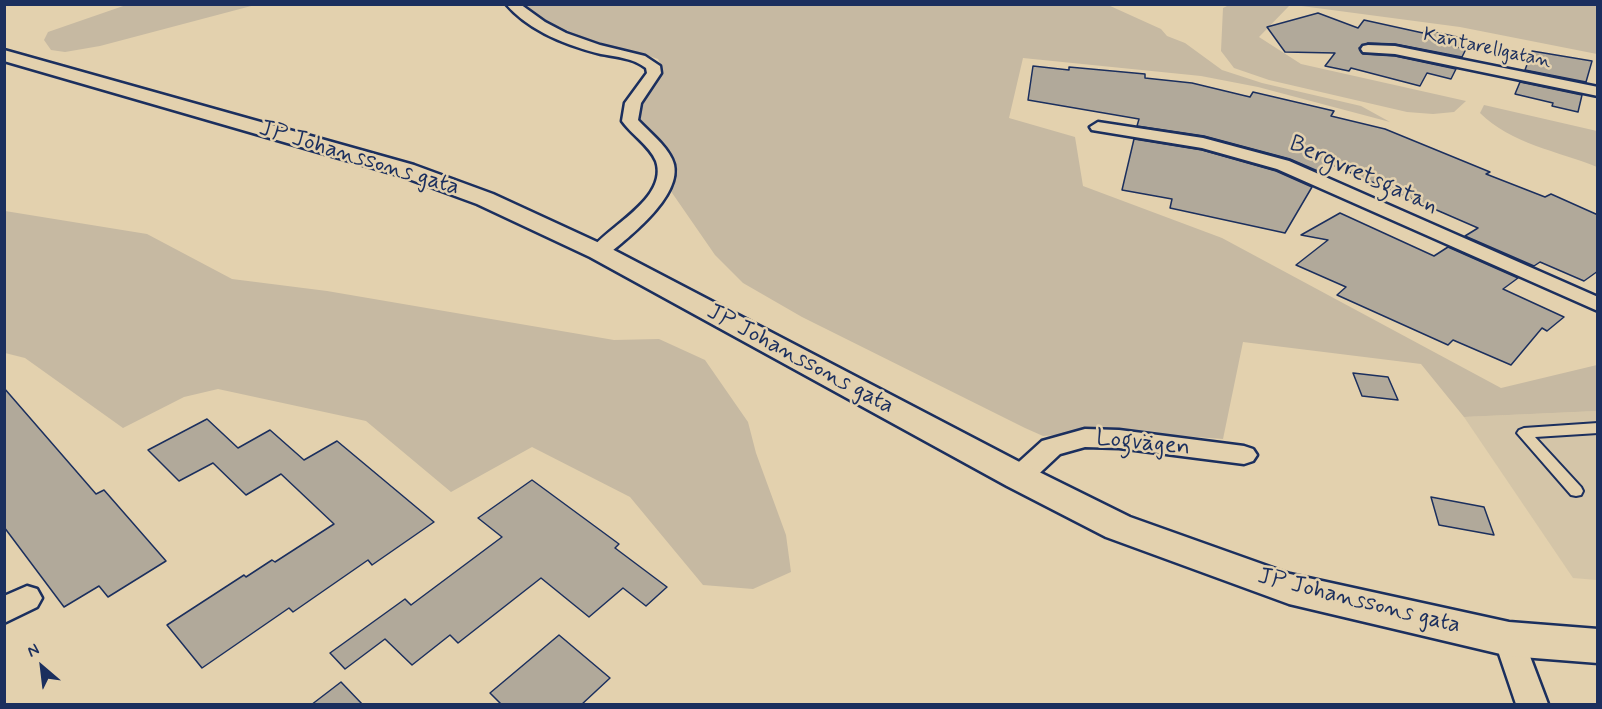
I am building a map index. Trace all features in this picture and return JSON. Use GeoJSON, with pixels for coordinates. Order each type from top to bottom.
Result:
{"type":"FeatureCollection","features":[{"type":"Feature","properties":{"kind":"street"},"geometry":{"type":"LineString","coordinates":[[512,4],[545,29],[570,40],[637,57],[653,66],[654,73],[633,103],[630,121],[663,160],[665,174],[654,200],[599,252]]}},
{"type":"Feature","properties":{"kind":"street","name":"Kantarellgatan"},"geometry":{"type":"LineString","coordinates":[[1368,49],[1395,50],[1598,92]]}},
{"type":"Feature","properties":{"kind":"street","name":"JP Johanssons gata"},"geometry":{"type":"LineString","coordinates":[[4,55],[406,170],[485,199],[599,252],[1019,477],[1118,526],[1289,589],[1509,639],[1598,646]]}},
{"type":"Feature","properties":{"kind":"street","name":"Bergvretsgatan"},"geometry":{"type":"LineString","coordinates":[[1098,127],[1203,143],[1283,165],[1598,305]]}},
{"type":"Feature","properties":{"kind":"street","name":"Logvägen"},"geometry":{"type":"LineString","coordinates":[[1019,477],[1051,447],[1086,438],[1119,439],[1244,455]]}},
{"type":"Feature","properties":{"kind":"street"},"geometry":{"type":"LineString","coordinates":[[1509,639],[1532,705]]}},
{"type":"Feature","properties":{"kind":"lane"},"geometry":{"type":"LineString","coordinates":[[1576,491],[1524,433],[1598,428]]}},
{"type":"Feature","properties":{"kind":"shaded area"},"geometry":{"type":"Polygon","coordinates":[[[129,4],[255,5],[100,46],[65,52],[51,50],[44,40],[48,32],[129,4]]]}},
{"type":"Feature","properties":{"kind":"shaded area"},"geometry":{"type":"Polygon","coordinates":[[[521,5],[1108,5],[1161,29],[1167,36],[1185,43],[1222,70],[1262,83],[1361,106],[1390,122],[1258,87],[1201,76],[1023,58],[1009,118],[1075,137],[1083,186],[1222,238],[1501,388],[1597,365],[1597,411],[1464,417],[1421,364],[1243,342],[1223,439],[1115,431],[1043,436],[802,317],[743,283],[715,255],[668,187],[673,159],[637,120],[659,72],[661,65],[658,59],[643,54],[601,47],[550,27],[521,5]]]}},
{"type":"Feature","properties":{"kind":"shaded area"},"geometry":{"type":"Polygon","coordinates":[[[1229,5],[1290,5],[1259,37],[1301,64],[1466,101],[1454,112],[1433,114],[1407,112],[1269,80],[1234,68],[1221,51],[1223,8],[1229,5]]]}},
{"type":"Feature","properties":{"kind":"shaded area"},"geometry":{"type":"Polygon","coordinates":[[[1294,5],[1597,5],[1597,54],[1460,27],[1294,5]]]}},
{"type":"Feature","properties":{"kind":"shaded area"},"geometry":{"type":"Polygon","coordinates":[[[1484,105],[1597,131],[1597,167],[1536,146],[1506,132],[1492,124],[1480,113],[1484,105]]]}},
{"type":"Feature","properties":{"kind":"shaded area"},"geometry":{"type":"Polygon","coordinates":[[[5,211],[147,234],[232,279],[327,291],[614,340],[659,339],[705,360],[748,422],[756,453],[786,535],[791,572],[753,589],[703,585],[630,497],[532,447],[451,492],[366,421],[218,389],[184,397],[123,428],[25,358],[5,353],[5,211]]]}},
{"type":"Feature","properties":{"kind":"shaded area"},"geometry":{"type":"Polygon","coordinates":[[[1597,411],[1597,580],[1573,578],[1464,417],[1597,411]]]}},
{"type":"Feature","properties":{"kind":"building"},"geometry":{"type":"Polygon","coordinates":[[[1318,13],[1358,28],[1364,20],[1423,33],[1425,30],[1462,38],[1457,47],[1466,49],[1462,57],[1395,44],[1368,43],[1359,48],[1363,54],[1395,56],[1456,69],[1451,79],[1427,73],[1420,86],[1351,68],[1349,71],[1325,66],[1335,53],[1285,52],[1267,27],[1318,13]]]}},
{"type":"Feature","properties":{"kind":"building"},"geometry":{"type":"Polygon","coordinates":[[[1532,51],[1592,61],[1586,82],[1525,70],[1532,51]]]}},
{"type":"Feature","properties":{"kind":"building"},"geometry":{"type":"Polygon","coordinates":[[[1033,66],[1145,74],[1145,78],[1192,83],[1250,97],[1253,92],[1334,111],[1331,116],[1385,129],[1490,172],[1486,174],[1545,197],[1551,194],[1598,215],[1598,271],[1584,281],[1540,262],[1534,266],[1465,236],[1478,228],[1326,162],[1320,172],[1290,159],[1204,136],[1137,126],[1139,119],[1028,100],[1033,66]]]}},
{"type":"Feature","properties":{"kind":"building"},"geometry":{"type":"Polygon","coordinates":[[[1520,82],[1582,95],[1578,112],[1515,94],[1520,82]]]}},
{"type":"Feature","properties":{"kind":"building"},"geometry":{"type":"Polygon","coordinates":[[[1134,139],[1202,150],[1276,171],[1312,187],[1285,233],[1170,208],[1172,199],[1122,190],[1134,139]]]}},
{"type":"Feature","properties":{"kind":"building"},"geometry":{"type":"Polygon","coordinates":[[[1340,213],[1434,256],[1448,247],[1518,278],[1503,289],[1564,317],[1547,331],[1542,328],[1511,365],[1453,340],[1448,345],[1337,295],[1346,287],[1296,265],[1328,240],[1301,235],[1340,213]]]}},
{"type":"Feature","properties":{"kind":"building"},"geometry":{"type":"Polygon","coordinates":[[[1353,373],[1388,377],[1398,400],[1362,396],[1353,373]]]}},
{"type":"Feature","properties":{"kind":"building"},"geometry":{"type":"Polygon","coordinates":[[[4,388],[96,494],[104,490],[166,561],[108,597],[99,586],[64,607],[4,527],[4,388]]]}},
{"type":"Feature","properties":{"kind":"building"},"geometry":{"type":"Polygon","coordinates":[[[207,419],[238,448],[270,430],[304,460],[337,441],[434,522],[372,565],[368,560],[293,612],[289,608],[202,668],[167,625],[244,575],[246,577],[272,560],[275,562],[334,524],[281,474],[246,495],[213,463],[179,481],[148,450],[207,419]]]}},
{"type":"Feature","properties":{"kind":"building"},"geometry":{"type":"Polygon","coordinates":[[[532,480],[619,544],[615,548],[667,587],[646,606],[623,588],[589,617],[541,578],[458,643],[450,635],[412,665],[385,639],[345,669],[330,653],[405,599],[411,605],[502,537],[478,518],[532,480]]]}},
{"type":"Feature","properties":{"kind":"building"},"geometry":{"type":"Polygon","coordinates":[[[1431,497],[1484,507],[1494,535],[1439,525],[1431,497]]]}},
{"type":"Feature","properties":{"kind":"building"},"geometry":{"type":"Polygon","coordinates":[[[559,635],[610,678],[581,705],[502,705],[490,693],[559,635]]]}},
{"type":"Feature","properties":{"kind":"building"},"geometry":{"type":"Polygon","coordinates":[[[341,682],[363,705],[311,705],[341,682]]]}}]}
